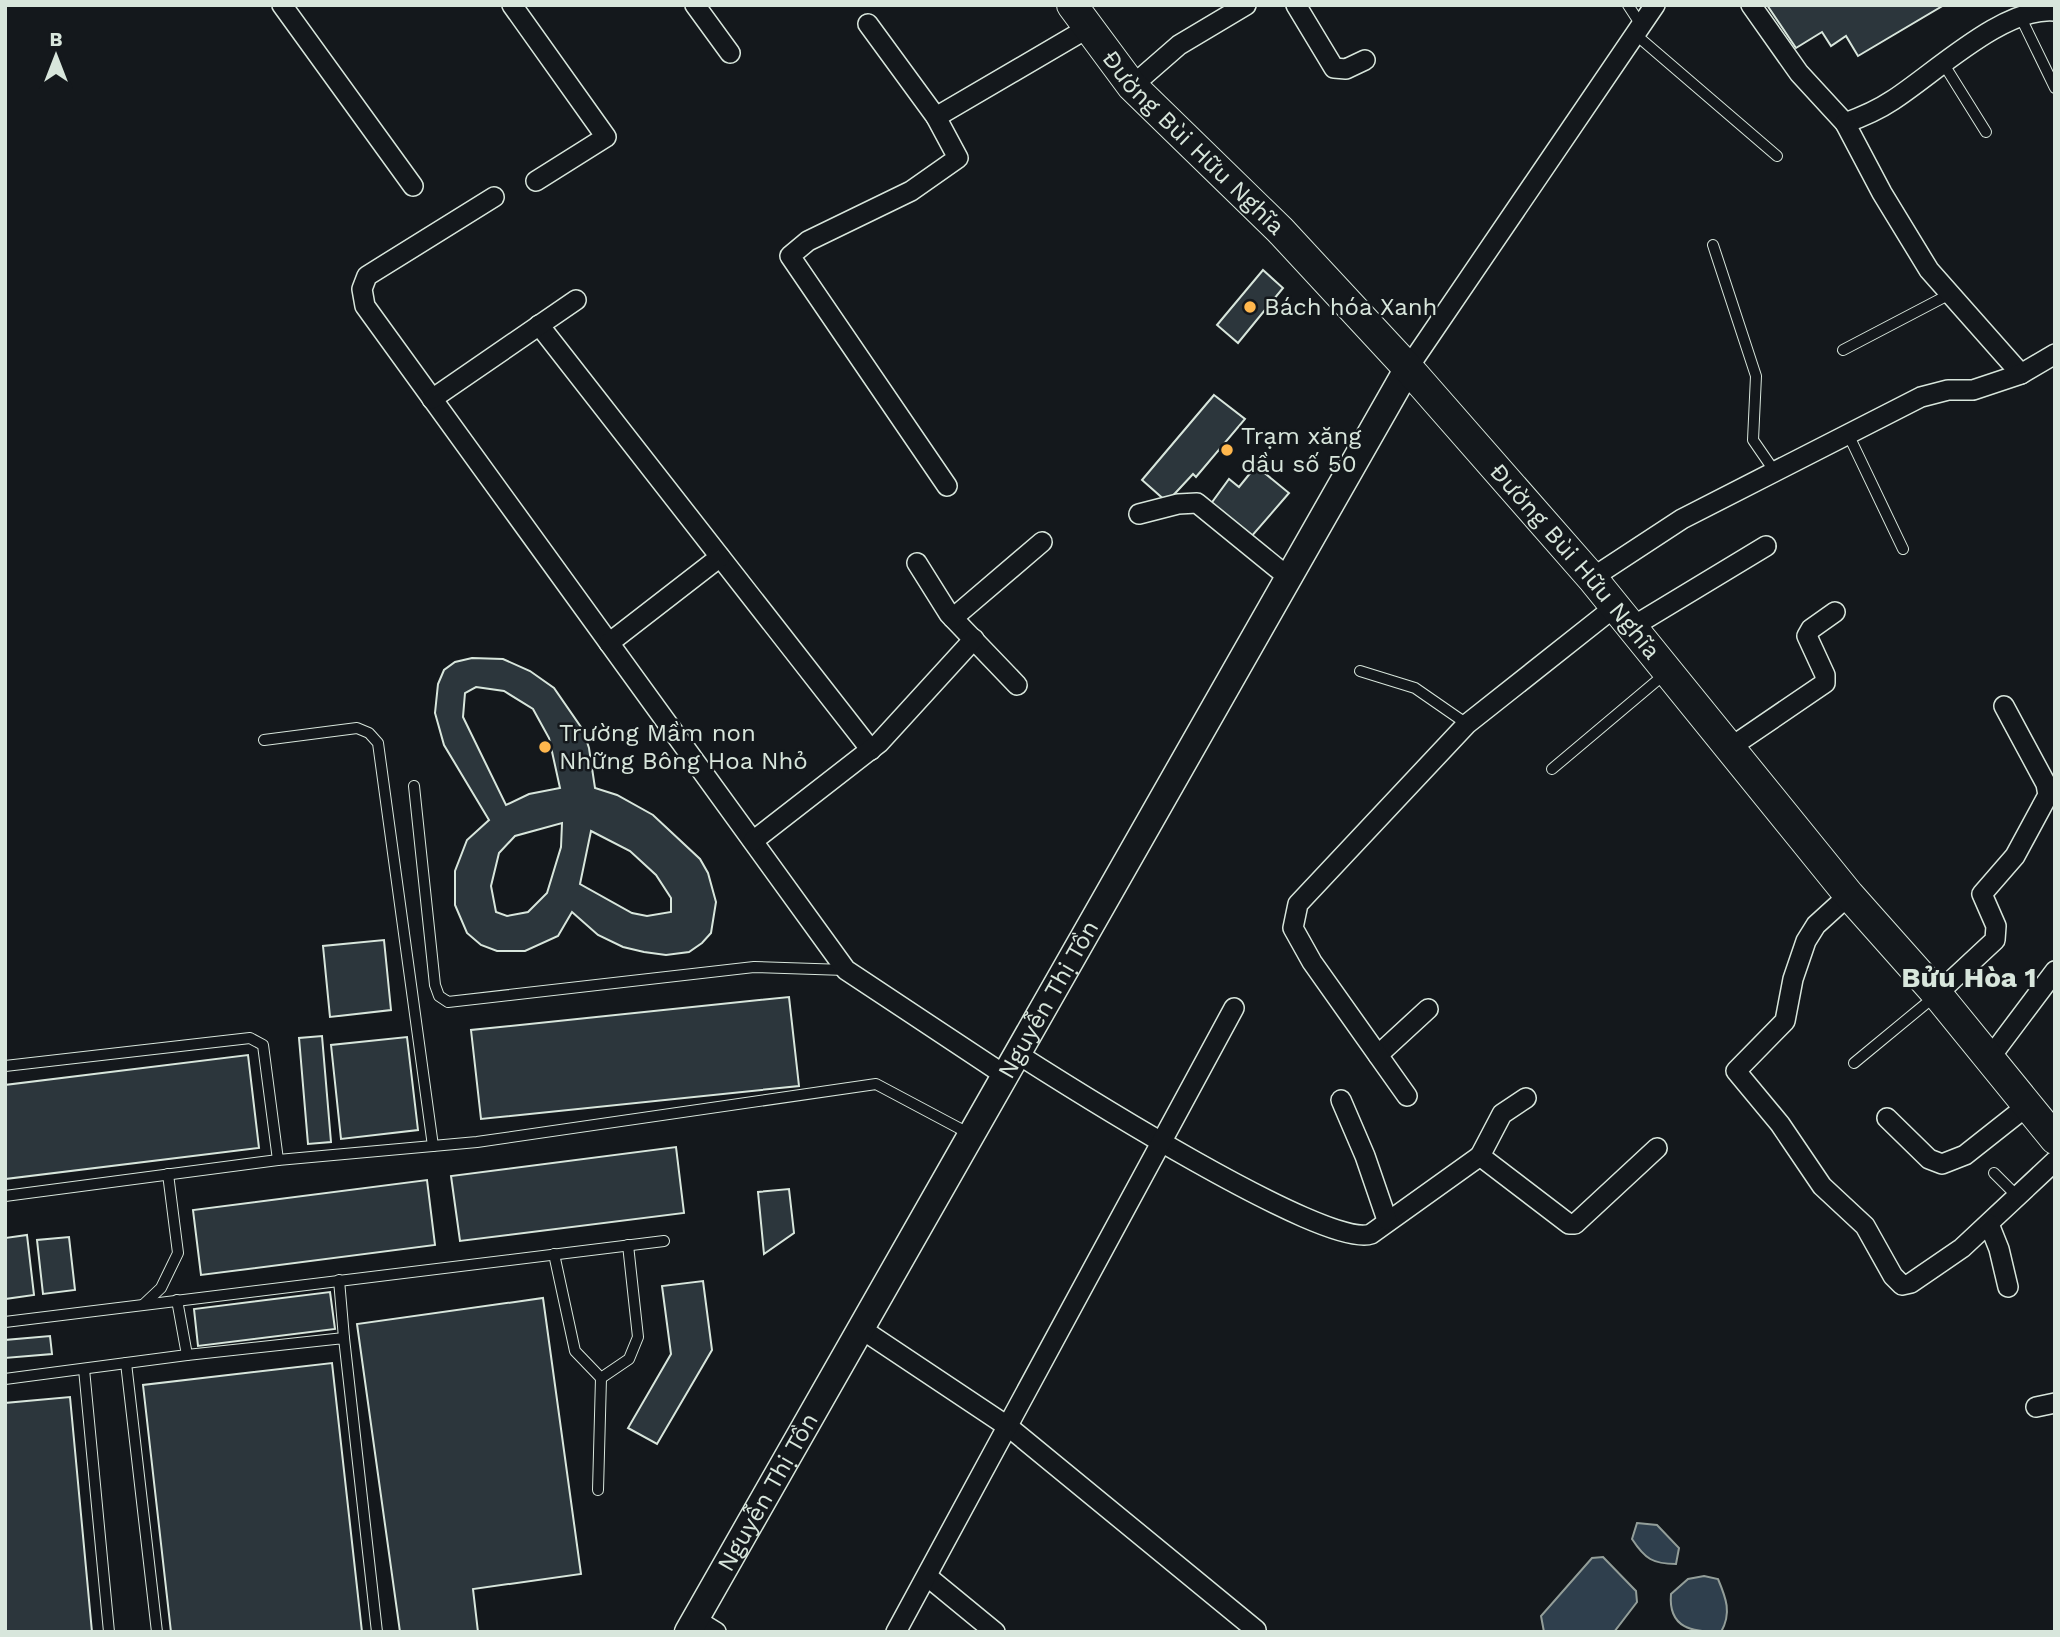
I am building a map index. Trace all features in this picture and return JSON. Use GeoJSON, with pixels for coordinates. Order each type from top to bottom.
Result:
{"type":"FeatureCollection","features":[{"type":"Feature","properties":{"kind":"main road","name":"Đường Bùi Hữu Nghĩa"},"geometry":{"type":"LineString","coordinates":[[1080,16],[1132,86],[1280,230],[1408,368],[1592,578],[1849,895],[1937,994],[2055,1139]]}},
{"type":"Feature","properties":{"kind":"street"},"geometry":{"type":"LineString","coordinates":[[282,5],[413,186]]}},
{"type":"Feature","properties":{"kind":"street"},"geometry":{"type":"LineString","coordinates":[[512,5],[606,137],[536,181]]}},
{"type":"Feature","properties":{"kind":"street"},"geometry":{"type":"LineString","coordinates":[[695,5],[730,53]]}},
{"type":"Feature","properties":{"kind":"street"},"geometry":{"type":"LineString","coordinates":[[1132,86],[1179,45],[1246,5]]}},
{"type":"Feature","properties":{"kind":"street"},"geometry":{"type":"LineString","coordinates":[[1296,5],[1334,68],[1346,69],[1365,60]]}},
{"type":"Feature","properties":{"kind":"street"},"geometry":{"type":"LineString","coordinates":[[1408,368],[1655,5]]}},
{"type":"Feature","properties":{"kind":"street"},"geometry":{"type":"LineString","coordinates":[[1751,5],[1799,73],[1845,123],[1929,270],[2021,374]]}},
{"type":"Feature","properties":{"kind":"street"},"geometry":{"type":"LineString","coordinates":[[1845,123],[1895,99],[1942,62],[2020,16],[2038,10],[2055,12]]}},
{"type":"Feature","properties":{"kind":"street"},"geometry":{"type":"LineString","coordinates":[[936,117],[1080,16]]}},
{"type":"Feature","properties":{"kind":"street"},"geometry":{"type":"LineString","coordinates":[[869,24],[936,117],[958,158],[911,191],[808,240],[790,256],[947,485]]}},
{"type":"Feature","properties":{"kind":"street"},"geometry":{"type":"LineString","coordinates":[[494,197],[366,276],[363,283],[365,306],[846,970],[1009,1064],[1162,1145],[1286,1208],[1353,1235],[1371,1234],[1480,1156],[1502,1114],[1526,1098]]}},
{"type":"Feature","properties":{"kind":"street"},"geometry":{"type":"LineString","coordinates":[[432,399],[576,300]]}},
{"type":"Feature","properties":{"kind":"street"},"geometry":{"type":"LineString","coordinates":[[539,325],[871,750]]}},
{"type":"Feature","properties":{"kind":"street"},"geometry":{"type":"LineString","coordinates":[[1592,578],[1682,519],[1921,397],[1948,390],[1973,390],[2021,374],[2055,354]]}},
{"type":"Feature","properties":{"kind":"street","name":"Nguyễn Thị Tồn"},"geometry":{"type":"LineString","coordinates":[[700,1628],[860,1328],[1408,368]]}},
{"type":"Feature","properties":{"kind":"street"},"geometry":{"type":"LineString","coordinates":[[1139,514],[1178,504],[1197,503],[1288,577]]}},
{"type":"Feature","properties":{"kind":"street"},"geometry":{"type":"LineString","coordinates":[[953,618],[1042,542]]}},
{"type":"Feature","properties":{"kind":"street"},"geometry":{"type":"LineString","coordinates":[[1407,1096],[1312,961],[1293,928],[1298,904],[1468,724],[1624,616],[1766,546]]}},
{"type":"Feature","properties":{"kind":"street"},"geometry":{"type":"LineString","coordinates":[[609,643],[720,557]]}},
{"type":"Feature","properties":{"kind":"street"},"geometry":{"type":"LineString","coordinates":[[917,563],[953,618],[1017,685]]}},
{"type":"Feature","properties":{"kind":"street"},"geometry":{"type":"LineString","coordinates":[[1731,747],[1825,683],[1825,675],[1807,636],[1811,629],[1835,612]]}},
{"type":"Feature","properties":{"kind":"street"},"geometry":{"type":"LineString","coordinates":[[753,841],[871,750],[974,639]]}},
{"type":"Feature","properties":{"kind":"street"},"geometry":{"type":"LineString","coordinates":[[1937,994],[1995,940],[1996,926],[1982,894],[2015,856],[2047,802],[2046,784],[2004,706]]}},
{"type":"Feature","properties":{"kind":"street"},"geometry":{"type":"LineString","coordinates":[[1849,895],[1812,930],[1793,978],[1786,1021],[1736,1068],[1737,1075],[1780,1124],[1822,1186],[1865,1226],[1893,1276],[1902,1285],[1911,1283],[1962,1248],[2055,1161]]}},
{"type":"Feature","properties":{"kind":"street"},"geometry":{"type":"LineString","coordinates":[[1989,1059],[2055,971]]}},
{"type":"Feature","properties":{"kind":"street"},"geometry":{"type":"LineString","coordinates":[[896,1632],[1010,1428],[1234,1008]]}},
{"type":"Feature","properties":{"kind":"street"},"geometry":{"type":"LineString","coordinates":[[1378,1055],[1427,1009]]}},
{"type":"Feature","properties":{"kind":"street"},"geometry":{"type":"LineString","coordinates":[[1340,1100],[1365,1156],[1387,1220]]}},
{"type":"Feature","properties":{"kind":"street"},"geometry":{"type":"LineString","coordinates":[[1886,1118],[1930,1158],[1942,1164],[1965,1154],[2027,1106]]}},
{"type":"Feature","properties":{"kind":"street"},"geometry":{"type":"LineString","coordinates":[[1480,1156],[1572,1225],[1586,1216],[1657,1148]]}},
{"type":"Feature","properties":{"kind":"street"},"geometry":{"type":"LineString","coordinates":[[1989,1224],[1999,1249],[2008,1287]]}},
{"type":"Feature","properties":{"kind":"street"},"geometry":{"type":"LineString","coordinates":[[860,1328],[1010,1428],[1256,1630]]}},
{"type":"Feature","properties":{"kind":"street"},"geometry":{"type":"LineString","coordinates":[[928,1577],[995,1632]]}},
{"type":"Feature","properties":{"kind":"lane"},"geometry":{"type":"LineString","coordinates":[[1628,5],[1638,30],[1777,156]]}},
{"type":"Feature","properties":{"kind":"lane"},"geometry":{"type":"LineString","coordinates":[[2020,16],[2055,88]]}},
{"type":"Feature","properties":{"kind":"lane"},"geometry":{"type":"LineString","coordinates":[[1942,62],[1986,132]]}},
{"type":"Feature","properties":{"kind":"lane"},"geometry":{"type":"LineString","coordinates":[[1713,245],[1756,376],[1753,440],[1775,472]]}},
{"type":"Feature","properties":{"kind":"lane"},"geometry":{"type":"LineString","coordinates":[[1843,350],[1951,293]]}},
{"type":"Feature","properties":{"kind":"lane"},"geometry":{"type":"LineString","coordinates":[[1849,436],[1903,549]]}},
{"type":"Feature","properties":{"kind":"lane"},"geometry":{"type":"LineString","coordinates":[[1552,769],[1669,670]]}},
{"type":"Feature","properties":{"kind":"lane"},"geometry":{"type":"LineString","coordinates":[[1360,671],[1415,688],[1468,724]]}},
{"type":"Feature","properties":{"kind":"lane"},"geometry":{"type":"LineString","coordinates":[[264,740],[357,729],[369,733],[378,743],[433,1146]]}},
{"type":"Feature","properties":{"kind":"lane"},"geometry":{"type":"LineString","coordinates":[[414,786],[435,985],[439,996],[448,1002],[754,967],[846,970]]}},
{"type":"Feature","properties":{"kind":"lane"},"geometry":{"type":"LineString","coordinates":[[1854,1063],[1937,994]]}},
{"type":"Feature","properties":{"kind":"lane"},"geometry":{"type":"LineString","coordinates":[[5,1066],[250,1038],[263,1045],[278,1160]]}},
{"type":"Feature","properties":{"kind":"lane"},"geometry":{"type":"LineString","coordinates":[[5,1196],[278,1160],[433,1146],[876,1084],[970,1135]]}},
{"type":"Feature","properties":{"kind":"lane"},"geometry":{"type":"LineString","coordinates":[[1994,1172],[2018,1197]]}},
{"type":"Feature","properties":{"kind":"lane"},"geometry":{"type":"LineString","coordinates":[[144,1304],[161,1288],[178,1253],[168,1174]]}},
{"type":"Feature","properties":{"kind":"lane"},"geometry":{"type":"LineString","coordinates":[[5,1322],[664,1241]]}},
{"type":"Feature","properties":{"kind":"lane"},"geometry":{"type":"LineString","coordinates":[[601,1378],[629,1359],[639,1337],[628,1245]]}},
{"type":"Feature","properties":{"kind":"lane"},"geometry":{"type":"LineString","coordinates":[[554,1254],[575,1350],[601,1378],[598,1490]]}},
{"type":"Feature","properties":{"kind":"lane"},"geometry":{"type":"LineString","coordinates":[[339,1280],[377,1632]]}},
{"type":"Feature","properties":{"kind":"lane"},"geometry":{"type":"LineString","coordinates":[[177,1300],[187,1355]]}},
{"type":"Feature","properties":{"kind":"lane"},"geometry":{"type":"LineString","coordinates":[[5,1379],[344,1338]]}},
{"type":"Feature","properties":{"kind":"lane"},"geometry":{"type":"LineString","coordinates":[[126,1363],[157,1632]]}},
{"type":"Feature","properties":{"kind":"lane"},"geometry":{"type":"LineString","coordinates":[[84,1369],[109,1632]]}},
{"type":"Feature","properties":{"kind":"water"},"geometry":{"type":"Polygon","coordinates":[[[1637,1523],[1657,1525],[1679,1548],[1676,1564],[1655,1561],[1641,1551],[1632,1539],[1637,1523]]]}},
{"type":"Feature","properties":{"kind":"water"},"geometry":{"type":"Polygon","coordinates":[[[1603,1557],[1636,1591],[1637,1602],[1614,1632],[1544,1632],[1541,1616],[1592,1558],[1603,1557]]]}},
{"type":"Feature","properties":{"kind":"water"},"geometry":{"type":"Polygon","coordinates":[[[1704,1576],[1718,1579],[1725,1599],[1727,1612],[1721,1632],[1701,1631],[1684,1626],[1674,1615],[1671,1606],[1671,1594],[1688,1579],[1704,1576]]]}},
{"type":"Feature","properties":{"kind":"building"},"geometry":{"type":"Polygon","coordinates":[[[1767,5],[1944,5],[1858,56],[1846,36],[1831,46],[1822,32],[1796,48],[1767,5]]]}},
{"type":"Feature","properties":{"kind":"building","name":"Bách hóa Xanh"},"geometry":{"type":"Polygon","coordinates":[[[1263,270],[1283,288],[1238,343],[1217,325],[1263,270]]]}},
{"type":"Feature","properties":{"kind":"building"},"geometry":{"type":"Polygon","coordinates":[[[1214,395],[1245,419],[1196,477],[1193,474],[1167,502],[1142,480],[1214,395]]]}},
{"type":"Feature","properties":{"kind":"building"},"geometry":{"type":"Polygon","coordinates":[[[1256,466],[1289,493],[1251,537],[1210,505],[1229,479],[1239,487],[1256,466]]]}},
{"type":"Feature","properties":{"kind":"building"},"geometry":{"type":"Polygon","coordinates":[[[472,658],[503,659],[530,671],[554,688],[583,730],[589,748],[595,788],[617,795],[653,815],[700,859],[708,873],[716,902],[711,933],[702,943],[689,952],[666,955],[623,947],[598,935],[572,912],[558,936],[525,951],[497,951],[481,945],[467,933],[455,905],[455,871],[467,840],[489,820],[444,745],[435,713],[438,684],[444,670],[455,662],[472,658]],[[476,687],[465,693],[463,717],[506,805],[529,794],[560,788],[549,738],[533,709],[504,691],[476,687]],[[562,823],[515,836],[499,853],[491,886],[496,912],[507,916],[528,912],[547,893],[561,847],[562,823]],[[591,831],[580,884],[632,913],[647,916],[671,912],[671,898],[656,875],[630,851],[591,831]]]}},
{"type":"Feature","properties":{"kind":"building"},"geometry":{"type":"Polygon","coordinates":[[[384,940],[391,1010],[330,1017],[323,946],[384,940]]]}},
{"type":"Feature","properties":{"kind":"building"},"geometry":{"type":"Polygon","coordinates":[[[789,997],[799,1086],[481,1119],[471,1030],[789,997]]]}},
{"type":"Feature","properties":{"kind":"building"},"geometry":{"type":"Polygon","coordinates":[[[322,1036],[331,1142],[308,1144],[299,1038],[322,1036]]]}},
{"type":"Feature","properties":{"kind":"building"},"geometry":{"type":"Polygon","coordinates":[[[407,1037],[418,1130],[341,1139],[331,1045],[407,1037]]]}},
{"type":"Feature","properties":{"kind":"building"},"geometry":{"type":"Polygon","coordinates":[[[248,1055],[259,1148],[5,1179],[5,1085],[248,1055]]]}},
{"type":"Feature","properties":{"kind":"building"},"geometry":{"type":"Polygon","coordinates":[[[676,1147],[684,1213],[460,1241],[451,1176],[676,1147]]]}},
{"type":"Feature","properties":{"kind":"building"},"geometry":{"type":"Polygon","coordinates":[[[427,1180],[435,1245],[201,1275],[193,1210],[427,1180]]]}},
{"type":"Feature","properties":{"kind":"building"},"geometry":{"type":"Polygon","coordinates":[[[789,1189],[794,1233],[764,1254],[758,1192],[789,1189]]]}},
{"type":"Feature","properties":{"kind":"building"},"geometry":{"type":"Polygon","coordinates":[[[27,1235],[34,1295],[5,1299],[5,1238],[27,1235]]]}},
{"type":"Feature","properties":{"kind":"building"},"geometry":{"type":"Polygon","coordinates":[[[69,1237],[75,1290],[43,1294],[37,1240],[69,1237]]]}},
{"type":"Feature","properties":{"kind":"building"},"geometry":{"type":"Polygon","coordinates":[[[703,1281],[712,1350],[657,1444],[628,1428],[671,1354],[662,1286],[703,1281]]]}},
{"type":"Feature","properties":{"kind":"building"},"geometry":{"type":"Polygon","coordinates":[[[330,1292],[335,1329],[198,1346],[194,1309],[330,1292]]]}},
{"type":"Feature","properties":{"kind":"building"},"geometry":{"type":"Polygon","coordinates":[[[543,1298],[581,1574],[473,1589],[478,1632],[400,1632],[357,1324],[543,1298]]]}},
{"type":"Feature","properties":{"kind":"building"},"geometry":{"type":"Polygon","coordinates":[[[50,1336],[52,1354],[5,1358],[5,1340],[50,1336]]]}},
{"type":"Feature","properties":{"kind":"building"},"geometry":{"type":"Polygon","coordinates":[[[332,1363],[362,1632],[171,1632],[143,1385],[332,1363]]]}},
{"type":"Feature","properties":{"kind":"building"},"geometry":{"type":"Polygon","coordinates":[[[70,1397],[92,1632],[5,1632],[5,1403],[70,1397]]]}},
{"type":"Feature","properties":{"kind":"place","name":"Bách hóa Xanh"},"geometry":{"type":"Point","coordinates":[1250,307]}},
{"type":"Feature","properties":{"kind":"place","name":"Trạm xăng dầu số 50"},"geometry":{"type":"Point","coordinates":[1227,450]}},
{"type":"Feature","properties":{"kind":"place","name":"Trường Mầm non Những Bông Hoa Nhỏ"},"geometry":{"type":"Point","coordinates":[545,747]}},
{"type":"Feature","properties":{"kind":"district","name":"Bửu Hòa 1"},"geometry":{"type":"Point","coordinates":[1969,977]}}]}
